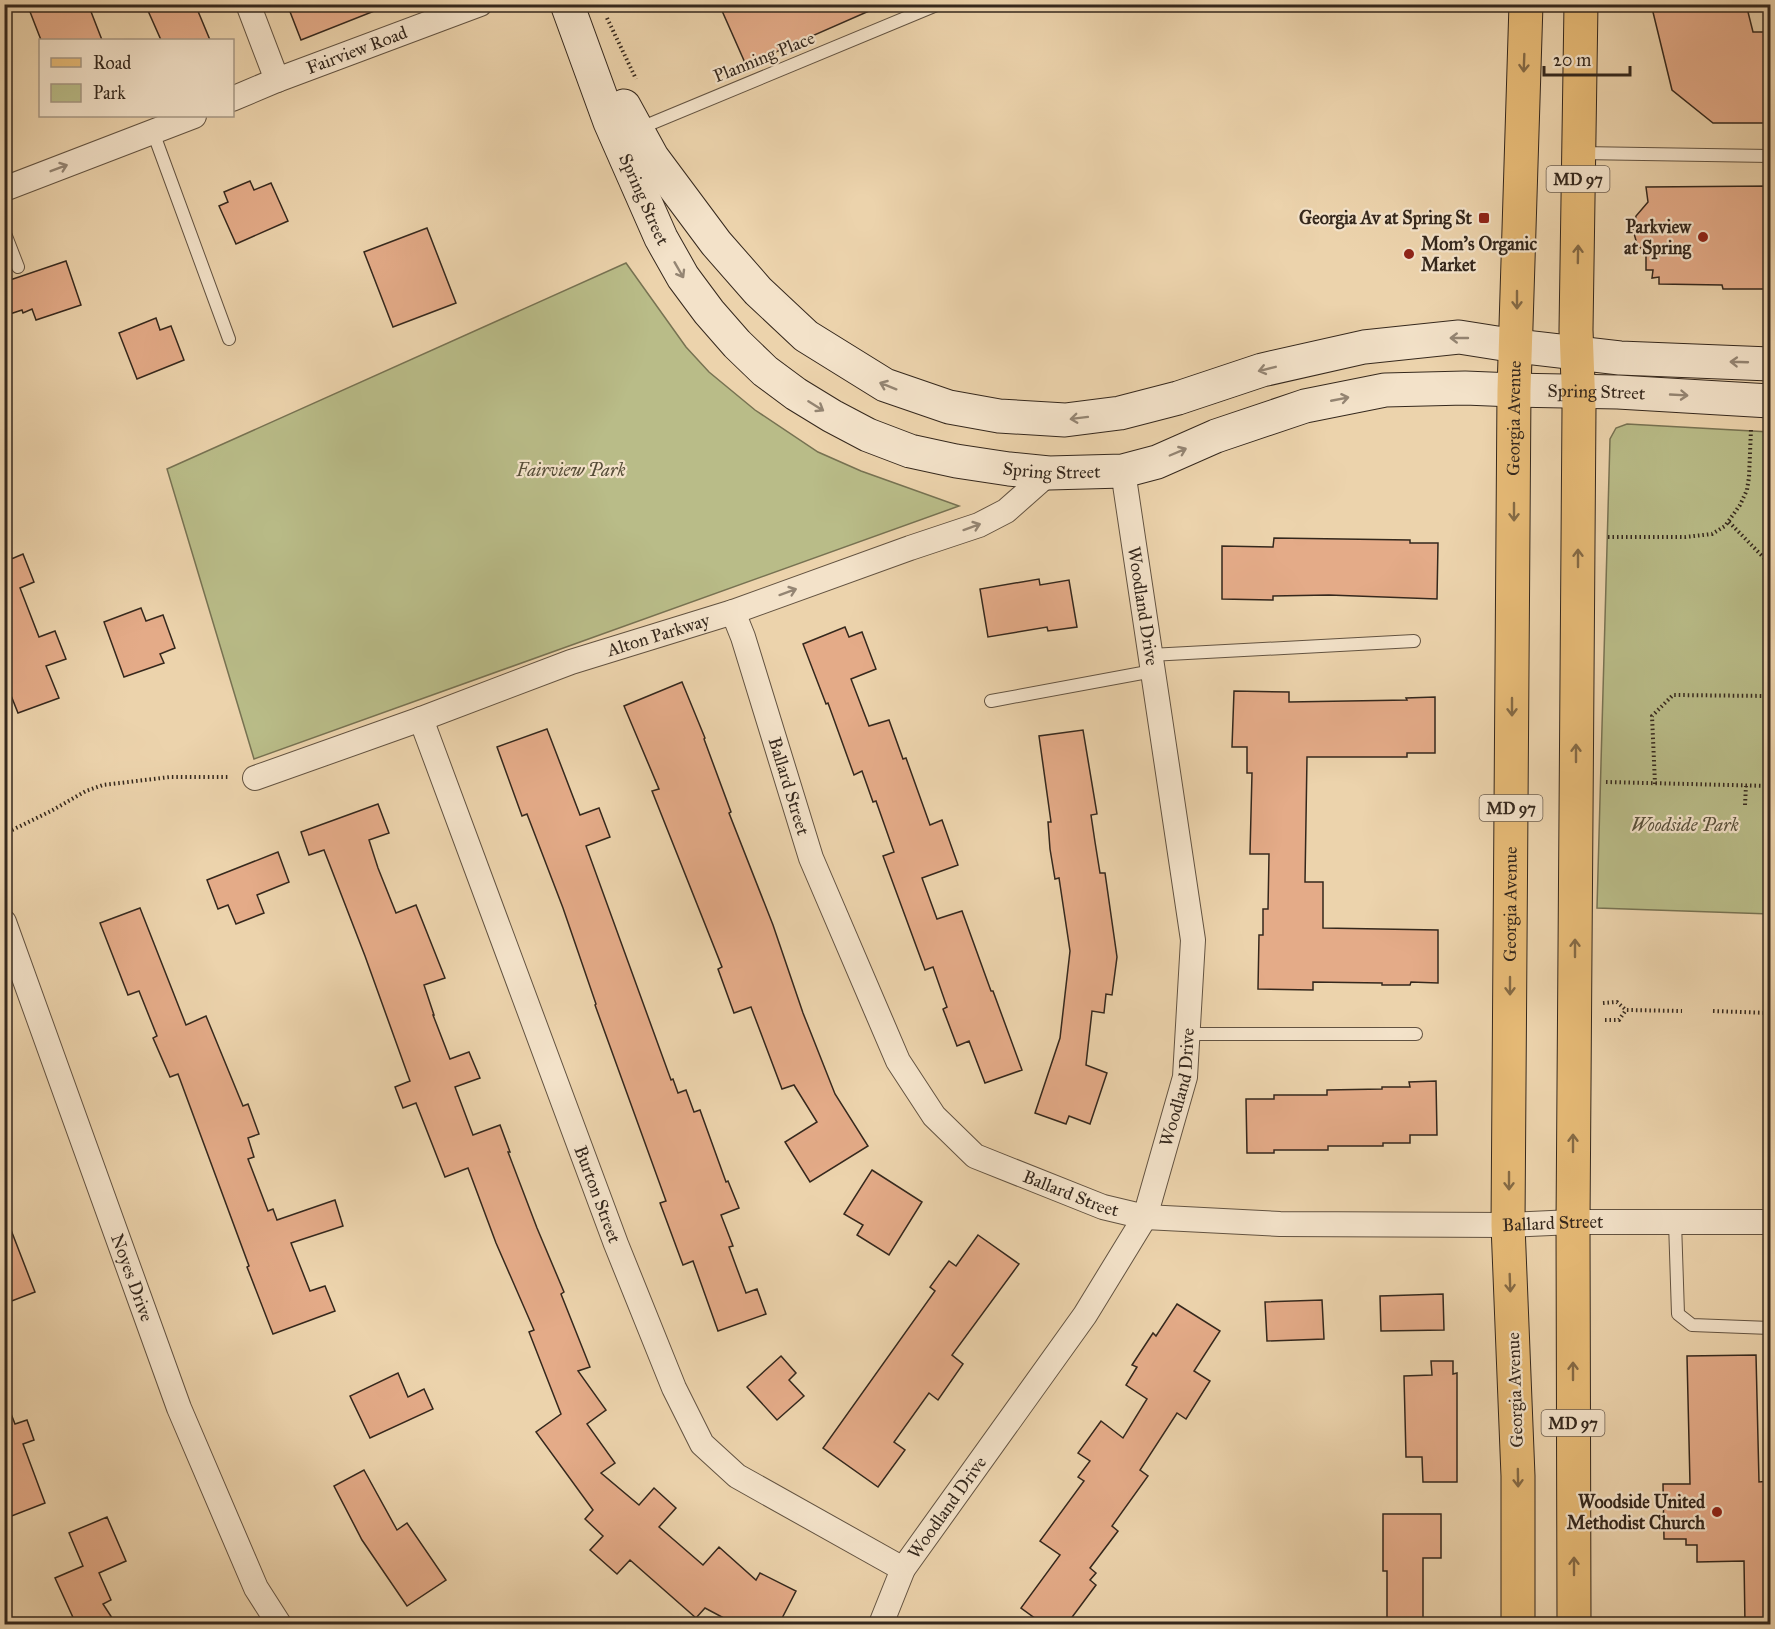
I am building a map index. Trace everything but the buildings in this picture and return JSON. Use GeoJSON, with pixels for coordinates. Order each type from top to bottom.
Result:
{"type":"FeatureCollection","features":[{"type":"Feature","properties":{"kind":"main road","name":"Spring Street"},"geometry":{"type":"LineString","coordinates":[[567,4],[610,122],[661,238],[683,277],[709,312],[737,344],[796,394],[868,435],[910,451],[956,461],[1049,473],[1123,471],[1157,462],[1216,436],[1305,406],[1385,390],[1465,388],[1618,392],[1761,411]]}},
{"type":"Feature","properties":{"kind":"main road","name":"Spring Street"},"geometry":{"type":"LineString","coordinates":[[574,4],[604,70],[648,125],[652,157],[716,243],[758,291],[806,336],[885,385],[949,406],[999,416],[1065,420],[1120,413],[1178,398],[1262,370],[1364,347],[1460,337],[1620,358],[1770,363]]}},
{"type":"Feature","properties":{"kind":"main road","name":"Georgia Avenue"},"geometry":{"type":"LineString","coordinates":[[1518,1624],[1518,1476],[1508,1225],[1514,390],[1526,4]]}},
{"type":"Feature","properties":{"kind":"main road","name":"MD 97"},"geometry":{"type":"LineString","coordinates":[[1574,1624],[1572,1222],[1579,391],[1576,330],[1581,4]]}},
{"type":"Feature","properties":{"kind":"street"},"geometry":{"type":"LineString","coordinates":[[248,4],[277,80]]}},
{"type":"Feature","properties":{"kind":"street","name":"Fairview Road"},"geometry":{"type":"LineString","coordinates":[[234,98],[480,4]]}},
{"type":"Feature","properties":{"kind":"street"},"geometry":{"type":"LineString","coordinates":[[4,189],[191,117]]}},
{"type":"Feature","properties":{"kind":"street","name":"Woodland Drive"},"geometry":{"type":"LineString","coordinates":[[881,1624],[903,1569],[1085,1315],[1145,1217],[1185,1077],[1193,940],[1123,471]]}},
{"type":"Feature","properties":{"kind":"street","name":"Alton Parkway"},"geometry":{"type":"LineString","coordinates":[[255,778],[571,662],[734,612],[979,525],[1006,511],[1049,473]]}},
{"type":"Feature","properties":{"kind":"street","name":"Ballard Street"},"geometry":{"type":"LineString","coordinates":[[734,612],[811,858],[898,1061],[934,1116],[975,1156],[1103,1207],[1145,1217],[1281,1224],[1508,1225],[1572,1222],[1770,1222]]}},
{"type":"Feature","properties":{"kind":"street","name":"Burton Street"},"geometry":{"type":"LineString","coordinates":[[421,718],[616,1244],[674,1388],[702,1444],[737,1476],[903,1569]]}},
{"type":"Feature","properties":{"kind":"street","name":"Noyes Drive"},"geometry":{"type":"LineString","coordinates":[[4,922],[179,1408],[256,1588],[279,1624]]}},
{"type":"Feature","properties":{"kind":"lane","name":"Planning Place"},"geometry":{"type":"LineString","coordinates":[[648,125],[939,4]]}},
{"type":"Feature","properties":{"kind":"lane"},"geometry":{"type":"LineString","coordinates":[[153,132],[229,339]]}},
{"type":"Feature","properties":{"kind":"lane"},"geometry":{"type":"LineString","coordinates":[[1579,153],[1770,156]]}},
{"type":"Feature","properties":{"kind":"lane"},"geometry":{"type":"LineString","coordinates":[[4,231],[18,267]]}},
{"type":"Feature","properties":{"kind":"lane"},"geometry":{"type":"LineString","coordinates":[[991,701],[1152,663],[1414,641]]}},
{"type":"Feature","properties":{"kind":"lane"},"geometry":{"type":"LineString","coordinates":[[1187,1034],[1416,1034]]}},
{"type":"Feature","properties":{"kind":"lane"},"geometry":{"type":"LineString","coordinates":[[1675,1222],[1678,1314],[1692,1325],[1770,1328]]}},
{"type":"Feature","properties":{"kind":"path"},"geometry":{"type":"LineString","coordinates":[[606,14],[634,74],[648,125]]}},
{"type":"Feature","properties":{"kind":"path"},"geometry":{"type":"LineString","coordinates":[[1607,537],[1685,537],[1712,534],[1725,526],[1740,505],[1747,490],[1749,453],[1761,411]]}},
{"type":"Feature","properties":{"kind":"path"},"geometry":{"type":"LineString","coordinates":[[1729,522],[1770,564]]}},
{"type":"Feature","properties":{"kind":"path"},"geometry":{"type":"LineString","coordinates":[[1606,782],[1770,786],[1766,605],[1770,600]]}},
{"type":"Feature","properties":{"kind":"path"},"geometry":{"type":"LineString","coordinates":[[1655,783],[1652,716],[1673,695],[1768,696]]}},
{"type":"Feature","properties":{"kind":"path"},"geometry":{"type":"LineString","coordinates":[[4,834],[86,791],[103,785],[179,777],[255,778]]}},
{"type":"Feature","properties":{"kind":"path"},"geometry":{"type":"LineString","coordinates":[[1745,805],[1746,786]]}},
{"type":"Feature","properties":{"kind":"path"},"geometry":{"type":"LineString","coordinates":[[1602,1003],[1617,1002],[1626,1011],[1683,1011]]}},
{"type":"Feature","properties":{"kind":"path"},"geometry":{"type":"LineString","coordinates":[[1602,1020],[1619,1020],[1626,1011]]}},
{"type":"Feature","properties":{"kind":"path"},"geometry":{"type":"LineString","coordinates":[[1713,1011],[1770,1013]]}},
{"type":"Feature","properties":{"kind":"green space","name":"Fairview Park"},"geometry":{"type":"Polygon","coordinates":[[[626,263],[686,347],[709,372],[755,410],[818,452],[861,471],[959,506],[254,759],[167,469],[626,263]]]}},
{"type":"Feature","properties":{"kind":"green space","name":"Woodside Park"},"geometry":{"type":"Polygon","coordinates":[[[1627,424],[1770,432],[1770,914],[1597,908],[1610,439],[1616,428],[1627,424]]]}},
{"type":"Feature","properties":{"kind":"place","name":"Georgia Av at Spring St"},"geometry":{"type":"Point","coordinates":[1484,218]}},
{"type":"Feature","properties":{"kind":"place","name":"Parkview at Spring"},"geometry":{"type":"Point","coordinates":[1703,237]}},
{"type":"Feature","properties":{"kind":"place","name":"Mom's Organic Market"},"geometry":{"type":"Point","coordinates":[1409,254]}},
{"type":"Feature","properties":{"kind":"place","name":"Woodside United Methodist Church"},"geometry":{"type":"Point","coordinates":[1717,1512]}}]}
